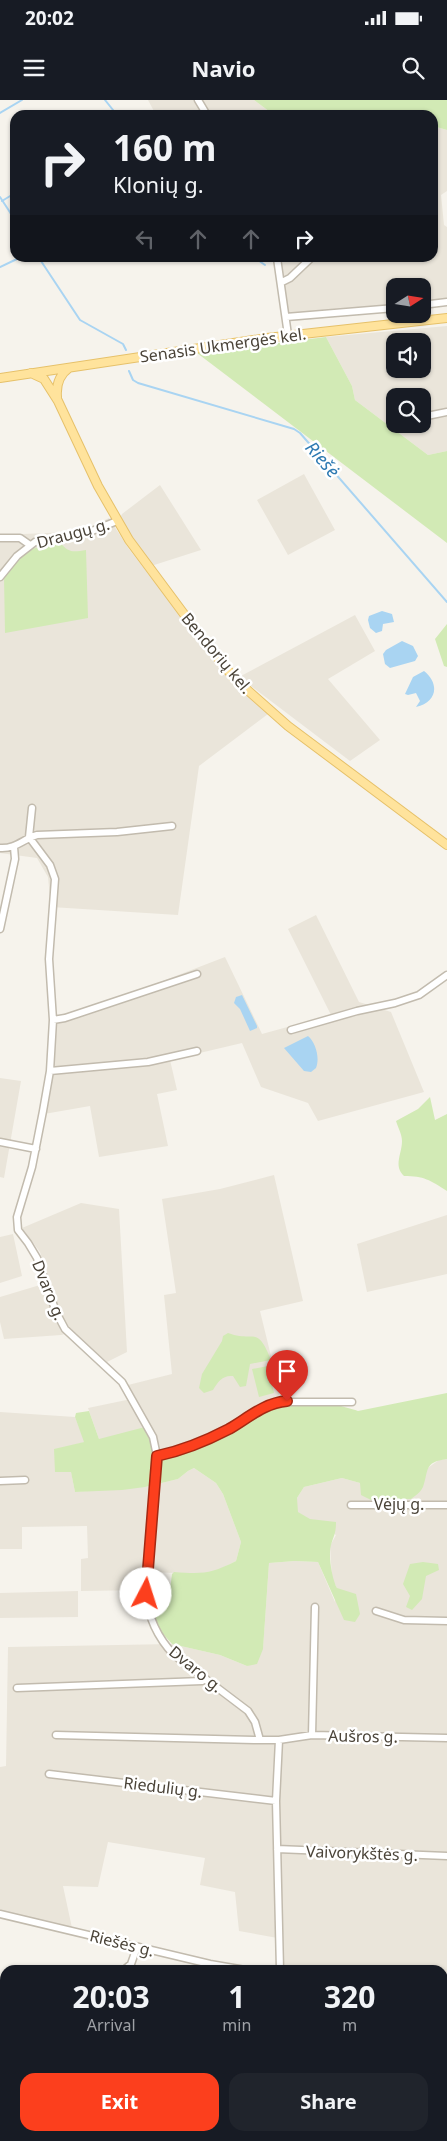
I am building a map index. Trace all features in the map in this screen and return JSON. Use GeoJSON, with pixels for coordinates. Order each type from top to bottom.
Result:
{"type":"FeatureCollection","features":[{"type":"Feature","properties":{"kind":"main road","name":"Senasis Ukmergės kel."},"geometry":{"type":"LineString","coordinates":[[0,378],[288,335],[447,318]]}},
{"type":"Feature","properties":{"kind":"main road"},"geometry":{"type":"LineString","coordinates":[[58,381],[62,373],[70,367]]}},
{"type":"Feature","properties":{"kind":"main road"},"geometry":{"type":"LineString","coordinates":[[47,383],[47,376],[53,370],[58,376],[58,401]]}},
{"type":"Feature","properties":{"kind":"main road"},"geometry":{"type":"LineString","coordinates":[[31,373],[41,377],[47,383]]}},
{"type":"Feature","properties":{"kind":"main road","name":"Bendorių kel."},"geometry":{"type":"LineString","coordinates":[[47,383],[58,401],[117,521],[129,540],[235,679],[288,726],[447,845]]}},
{"type":"Feature","properties":{"kind":"street"},"geometry":{"type":"LineString","coordinates":[[279,262],[288,335]]}},
{"type":"Feature","properties":{"kind":"street"},"geometry":{"type":"LineString","coordinates":[[282,282],[290,278],[306,262]]}},
{"type":"Feature","properties":{"kind":"street"},"geometry":{"type":"LineString","coordinates":[[431,304],[447,302]]}},
{"type":"Feature","properties":{"kind":"street"},"geometry":{"type":"LineString","coordinates":[[286,317],[386,309]]}},
{"type":"Feature","properties":{"kind":"street"},"geometry":{"type":"LineString","coordinates":[[431,415],[447,412]]}},
{"type":"Feature","properties":{"kind":"street","name":"Draugų g."},"geometry":{"type":"LineString","coordinates":[[0,538],[20,538],[30,545],[41,540],[87,533],[117,521]]}},
{"type":"Feature","properties":{"kind":"street"},"geometry":{"type":"LineString","coordinates":[[0,576],[30,545]]}},
{"type":"Feature","properties":{"kind":"street"},"geometry":{"type":"LineString","coordinates":[[29,837],[32,808]]}},
{"type":"Feature","properties":{"kind":"street"},"geometry":{"type":"LineString","coordinates":[[0,848],[14,847],[29,837],[37,835],[117,832],[172,826]]}},
{"type":"Feature","properties":{"kind":"street","name":"Dvaro g."},"geometry":{"type":"LineString","coordinates":[[29,837],[50,865],[54,879],[49,960],[53,1020],[50,1071],[36,1148],[18,1217],[18,1230],[28,1242],[37,1258],[56,1312],[65,1329],[115,1373],[125,1386],[153,1437],[157,1456],[150,1522],[146,1594],[147,1606],[153,1624],[168,1648],[248,1711],[255,1722],[260,1740]]}},
{"type":"Feature","properties":{"kind":"street"},"geometry":{"type":"LineString","coordinates":[[0,928],[15,859],[14,847]]}},
{"type":"Feature","properties":{"kind":"street"},"geometry":{"type":"LineString","coordinates":[[53,1020],[65,1018],[197,974]]}},
{"type":"Feature","properties":{"kind":"street"},"geometry":{"type":"LineString","coordinates":[[291,1030],[419,995],[447,975]]}},
{"type":"Feature","properties":{"kind":"street"},"geometry":{"type":"LineString","coordinates":[[50,1071],[148,1062],[197,1051]]}},
{"type":"Feature","properties":{"kind":"street"},"geometry":{"type":"LineString","coordinates":[[0,1142],[36,1148]]}},
{"type":"Feature","properties":{"kind":"street"},"geometry":{"type":"LineString","coordinates":[[157,1456],[179,1451],[222,1432],[262,1408],[277,1402],[352,1402]]}},
{"type":"Feature","properties":{"kind":"street"},"geometry":{"type":"LineString","coordinates":[[0,1481],[25,1480]]}},
{"type":"Feature","properties":{"kind":"street","name":"Vėjų g."},"geometry":{"type":"LineString","coordinates":[[351,1505],[447,1505]]}},
{"type":"Feature","properties":{"kind":"street"},"geometry":{"type":"LineString","coordinates":[[312,1735],[315,1607]]}},
{"type":"Feature","properties":{"kind":"street"},"geometry":{"type":"LineString","coordinates":[[376,1611],[404,1620],[447,1621]]}},
{"type":"Feature","properties":{"kind":"street"},"geometry":{"type":"LineString","coordinates":[[17,1688],[202,1681],[206,1679]]}},
{"type":"Feature","properties":{"kind":"street","name":"Aušros g."},"geometry":{"type":"LineString","coordinates":[[56,1735],[260,1740],[279,1740],[312,1735],[447,1738]]}},
{"type":"Feature","properties":{"kind":"street"},"geometry":{"type":"LineString","coordinates":[[279,1740],[276,1801],[280,1965]]}},
{"type":"Feature","properties":{"kind":"street","name":"Riedulių g."},"geometry":{"type":"LineString","coordinates":[[49,1774],[276,1801]]}},
{"type":"Feature","properties":{"kind":"street","name":"Vaivorykštės g."},"geometry":{"type":"LineString","coordinates":[[277,1849],[447,1856]]}},
{"type":"Feature","properties":{"kind":"street","name":"Riešės g."},"geometry":{"type":"LineString","coordinates":[[0,1914],[216,1965]]}},
{"type":"Feature","properties":{"kind":"street"},"geometry":{"type":"LineString","coordinates":[[130,1965],[138,1947]]}},
{"type":"Feature","properties":{"kind":"shaded area"},"geometry":{"type":"Polygon","coordinates":[[[148,100],[254,100],[267,110],[153,110],[148,100]]]}},
{"type":"Feature","properties":{"kind":"shaded area"},"geometry":{"type":"Polygon","coordinates":[[[438,127],[447,130],[447,191],[441,195],[444,225],[447,227],[447,305],[431,308],[431,278],[386,278],[386,312],[284,322],[274,262],[438,262],[438,127]]]}},
{"type":"Feature","properties":{"kind":"shaded area"},"geometry":{"type":"Polygon","coordinates":[[[447,326],[447,451],[428,455],[399,433],[431,433],[431,388],[386,388],[386,423],[355,400],[352,386],[326,337],[447,326]]]}},
{"type":"Feature","properties":{"kind":"shaded area"},"geometry":{"type":"Polygon","coordinates":[[[304,474],[335,530],[288,555],[257,500],[304,474]]]}},
{"type":"Feature","properties":{"kind":"shaded area"},"geometry":{"type":"Polygon","coordinates":[[[160,485],[201,550],[151,566],[120,518],[122,514],[160,485]]]}},
{"type":"Feature","properties":{"kind":"shaded area"},"geometry":{"type":"Polygon","coordinates":[[[109,518],[129,549],[220,667],[236,685],[268,714],[199,766],[178,915],[51,907],[48,877],[37,858],[0,853],[0,535],[70,532],[91,527],[109,518]],[[61,543],[4,577],[73,552],[66,550],[61,543]]]}},
{"type":"Feature","properties":{"kind":"shaded area"},"geometry":{"type":"Polygon","coordinates":[[[355,615],[375,651],[328,679],[380,740],[350,761],[239,677],[355,615]]]}},
{"type":"Feature","properties":{"kind":"shaded area"},"geometry":{"type":"Polygon","coordinates":[[[316,915],[359,1002],[391,1012],[424,1092],[318,1121],[308,1103],[261,1087],[242,1043],[170,1060],[177,1090],[157,1094],[168,1146],[99,1157],[90,1106],[44,1114],[51,1076],[57,1018],[129,994],[225,957],[262,1034],[331,1015],[288,929],[316,915]]]}},
{"type":"Feature","properties":{"kind":"shaded area"},"geometry":{"type":"Polygon","coordinates":[[[0,1078],[21,1081],[4,1178],[0,1177],[0,1078]]]}},
{"type":"Feature","properties":{"kind":"shaded area"},"geometry":{"type":"Polygon","coordinates":[[[274,1175],[303,1301],[260,1311],[280,1393],[276,1400],[233,1432],[154,1458],[151,1440],[99,1439],[88,1408],[136,1398],[128,1385],[172,1374],[164,1295],[176,1293],[162,1199],[220,1189],[274,1175]]]}},
{"type":"Feature","properties":{"kind":"shaded area"},"geometry":{"type":"Polygon","coordinates":[[[81,1203],[119,1209],[127,1352],[107,1362],[74,1332],[61,1335],[4,1339],[0,1322],[0,1297],[50,1282],[40,1252],[22,1228],[81,1203]]]}},
{"type":"Feature","properties":{"kind":"shaded area"},"geometry":{"type":"Polygon","coordinates":[[[447,1215],[447,1274],[367,1292],[357,1244],[447,1215]]]}},
{"type":"Feature","properties":{"kind":"shaded area"},"geometry":{"type":"Polygon","coordinates":[[[13,1234],[22,1276],[0,1283],[0,1237],[13,1234]]]}},
{"type":"Feature","properties":{"kind":"shaded area"},"geometry":{"type":"Polygon","coordinates":[[[0,1412],[75,1417],[85,1442],[54,1450],[71,1471],[75,1492],[151,1486],[144,1590],[81,1591],[81,1559],[88,1558],[87,1526],[22,1527],[22,1549],[0,1549],[0,1412]]]}},
{"type":"Feature","properties":{"kind":"shaded area"},"geometry":{"type":"Polygon","coordinates":[[[447,1459],[447,1965],[284,1965],[283,1939],[239,1931],[235,1892],[200,1885],[205,1858],[108,1842],[98,1887],[63,1886],[72,1928],[0,1910],[0,1767],[6,1766],[8,1647],[172,1644],[220,1655],[247,1666],[263,1648],[269,1563],[318,1562],[335,1602],[337,1588],[332,1579],[330,1546],[336,1535],[297,1512],[297,1498],[304,1487],[342,1478],[360,1483],[422,1489],[425,1472],[439,1460],[447,1459]]]}},
{"type":"Feature","properties":{"kind":"shaded area"},"geometry":{"type":"Polygon","coordinates":[[[194,1468],[216,1483],[223,1494],[241,1542],[236,1561],[216,1571],[202,1574],[150,1572],[157,1484],[178,1479],[194,1468]]]}},
{"type":"Feature","properties":{"kind":"shaded area"},"geometry":{"type":"Polygon","coordinates":[[[78,1591],[78,1617],[0,1618],[0,1593],[78,1591]]]}},
{"type":"Feature","properties":{"kind":"green space"},"geometry":{"type":"Polygon","coordinates":[[[254,100],[447,100],[447,130],[438,127],[438,110],[267,110],[254,100]]]}},
{"type":"Feature","properties":{"kind":"green space"},"geometry":{"type":"Polygon","coordinates":[[[326,337],[352,386],[355,400],[386,423],[386,433],[399,433],[428,455],[447,451],[447,543],[197,353],[326,337]]]}},
{"type":"Feature","properties":{"kind":"green space"},"geometry":{"type":"Polygon","coordinates":[[[61,543],[66,549],[72,551],[86,550],[88,618],[5,633],[4,577],[22,555],[35,548],[61,543]]]}},
{"type":"Feature","properties":{"kind":"green space"},"geometry":{"type":"Polygon","coordinates":[[[447,624],[447,667],[444,666],[435,639],[447,624]]]}},
{"type":"Feature","properties":{"kind":"green space"},"geometry":{"type":"Polygon","coordinates":[[[430,1097],[435,1120],[447,1114],[447,1191],[427,1179],[404,1176],[399,1168],[402,1141],[396,1121],[418,1109],[430,1097]]]}},
{"type":"Feature","properties":{"kind":"green space"},"geometry":{"type":"Polygon","coordinates":[[[228,1333],[258,1338],[271,1360],[250,1364],[246,1386],[240,1387],[233,1376],[229,1376],[221,1380],[213,1390],[204,1393],[199,1388],[202,1374],[222,1341],[223,1336],[228,1333]]]}},
{"type":"Feature","properties":{"kind":"green space"},"geometry":{"type":"Polygon","coordinates":[[[268,1366],[274,1393],[259,1397],[252,1369],[268,1366]]]}},
{"type":"Feature","properties":{"kind":"green space"},"geometry":{"type":"Polygon","coordinates":[[[447,1393],[447,1459],[439,1460],[430,1465],[422,1489],[411,1499],[371,1500],[361,1495],[360,1483],[342,1478],[304,1487],[297,1498],[298,1512],[310,1519],[336,1522],[330,1549],[330,1561],[334,1579],[337,1588],[356,1594],[360,1614],[355,1622],[344,1620],[318,1562],[269,1563],[263,1649],[257,1664],[247,1666],[220,1655],[172,1644],[156,1626],[151,1609],[169,1598],[172,1574],[174,1572],[206,1572],[236,1561],[241,1542],[223,1494],[216,1483],[194,1468],[178,1479],[145,1487],[75,1492],[71,1472],[55,1472],[54,1449],[84,1442],[75,1417],[76,1413],[89,1411],[99,1439],[145,1427],[151,1440],[154,1457],[203,1444],[231,1433],[269,1404],[282,1399],[316,1401],[358,1411],[447,1393]]]}},
{"type":"Feature","properties":{"kind":"green space"},"geometry":{"type":"Polygon","coordinates":[[[423,1562],[438,1564],[439,1570],[426,1576],[422,1599],[412,1610],[406,1607],[410,1596],[403,1584],[410,1564],[423,1562]]]}},
{"type":"Feature","properties":{"kind":"water"},"geometry":{"type":"Polygon","coordinates":[[[382,611],[392,614],[394,622],[383,624],[382,631],[376,633],[370,628],[369,616],[382,611]]]}},
{"type":"Feature","properties":{"kind":"water"},"geometry":{"type":"Polygon","coordinates":[[[402,641],[413,646],[418,656],[415,661],[390,668],[385,664],[383,654],[386,650],[402,641]]]}},
{"type":"Feature","properties":{"kind":"water"},"geometry":{"type":"Polygon","coordinates":[[[424,671],[432,681],[434,692],[428,701],[416,707],[420,701],[416,693],[405,694],[413,677],[424,671]]]}},
{"type":"Feature","properties":{"kind":"water"},"geometry":{"type":"Polygon","coordinates":[[[242,995],[257,1026],[257,1028],[250,1031],[240,1009],[234,1003],[236,997],[242,995]]]}},
{"type":"Feature","properties":{"kind":"water"},"geometry":{"type":"Polygon","coordinates":[[[308,1036],[315,1047],[317,1055],[316,1068],[311,1072],[304,1071],[284,1048],[308,1036]]]}},
{"type":"Feature","properties":{"kind":"waterway"},"geometry":{"type":"LineString","coordinates":[[0,113],[22,100]]}},
{"type":"Feature","properties":{"kind":"waterway"},"geometry":{"type":"LineString","coordinates":[[105,100],[113,110]]}},
{"type":"Feature","properties":{"kind":"waterway"},"geometry":{"type":"LineString","coordinates":[[2,201],[10,196]]}},
{"type":"Feature","properties":{"kind":"waterway","name":"Riešė"},"geometry":{"type":"LineString","coordinates":[[0,197],[10,212]]}},
{"type":"Feature","properties":{"kind":"waterway"},"geometry":{"type":"LineString","coordinates":[[0,267],[11,262]]}},
{"type":"Feature","properties":{"kind":"waterway","name":"Riešė"},"geometry":{"type":"LineString","coordinates":[[42,262],[80,320],[123,344],[126,350]]}},
{"type":"Feature","properties":{"kind":"waterway"},"geometry":{"type":"LineString","coordinates":[[261,262],[265,265]]}},
{"type":"Feature","properties":{"kind":"waterway","name":"Riešė"},"geometry":{"type":"LineString","coordinates":[[129,371],[133,380],[138,383],[294,429],[300,433],[447,602]]}},
{"type":"Feature","properties":{"kind":"route"},"geometry":{"type":"LineString","coordinates":[[146,1594],[150,1522],[157,1456],[179,1451],[231,1428],[262,1408],[277,1402],[287,1401]]}}]}
